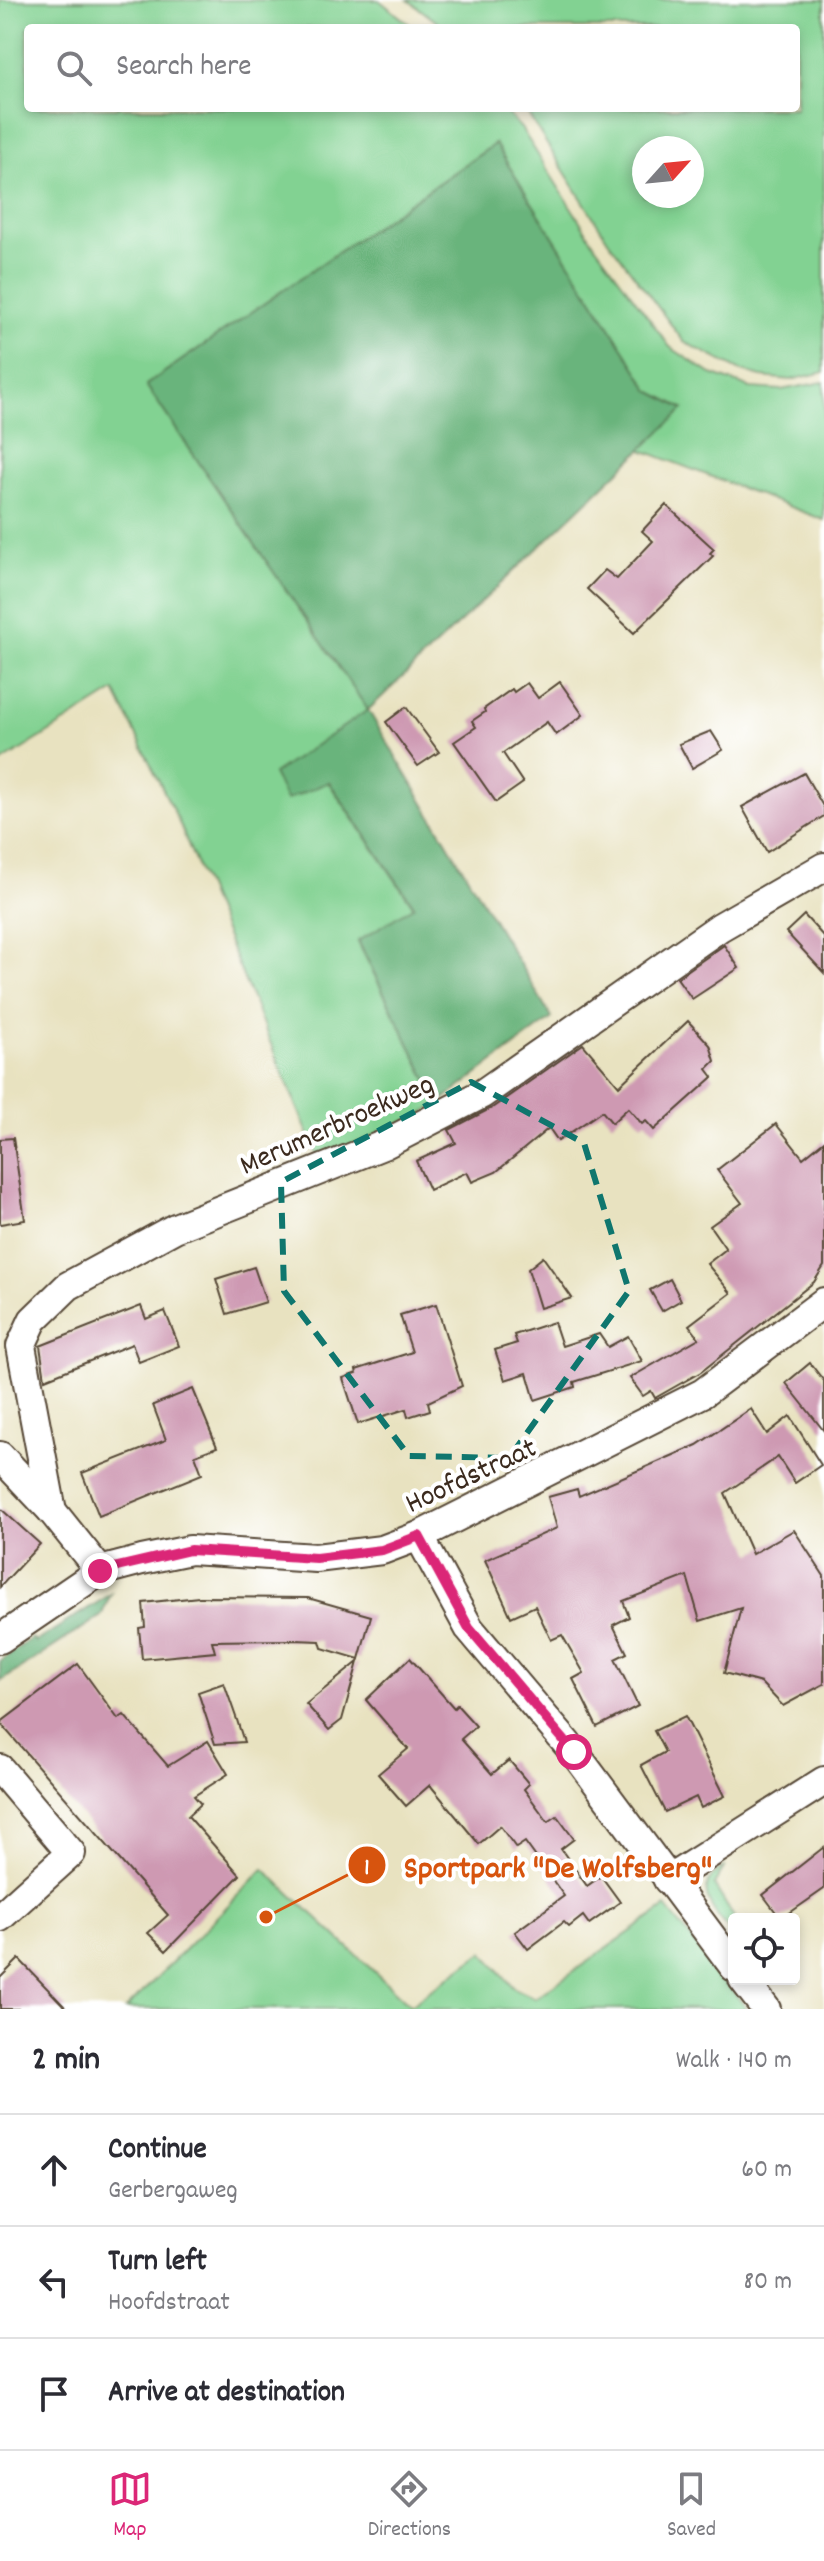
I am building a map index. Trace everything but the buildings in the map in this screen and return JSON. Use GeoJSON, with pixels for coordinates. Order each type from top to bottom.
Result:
{"type":"FeatureCollection","features":[{"type":"Feature","properties":{"kind":"street","name":"Merumerbroekweg"},"geometry":{"type":"LineString","coordinates":[[52,1511],[21,1346],[33,1320],[68,1286],[175,1228],[383,1145],[482,1094],[720,927],[824,867]]}},
{"type":"Feature","properties":{"kind":"street","name":"Hoofdstraat"},"geometry":{"type":"LineString","coordinates":[[100,1571],[190,1550],[316,1558],[382,1550],[419,1536],[560,1469],[703,1393],[824,1302]]}},
{"type":"Feature","properties":{"kind":"street","name":"Merumerbroekweg"},"geometry":{"type":"LineString","coordinates":[[0,1456],[52,1511],[100,1571]]}},
{"type":"Feature","properties":{"kind":"street"},"geometry":{"type":"LineString","coordinates":[[419,1536],[469,1628],[574,1752],[728,1959]]}},
{"type":"Feature","properties":{"kind":"street"},"geometry":{"type":"LineString","coordinates":[[0,1639],[100,1571]]}},
{"type":"Feature","properties":{"kind":"street"},"geometry":{"type":"LineString","coordinates":[[0,1769],[71,1853],[0,1917]]}},
{"type":"Feature","properties":{"kind":"street"},"geometry":{"type":"LineString","coordinates":[[668,1880],[824,1781]]}},
{"type":"Feature","properties":{"kind":"street"},"geometry":{"type":"LineString","coordinates":[[748,1985],[766,2009]]}},
{"type":"Feature","properties":{"kind":"highlighted area"},"geometry":{"type":"Polygon","coordinates":[[[471,1082],[584,1143],[629,1291],[509,1458],[409,1456],[284,1291],[281,1182],[471,1082]]]}},
{"type":"Feature","properties":{"kind":"green space"},"geometry":{"type":"Polygon","coordinates":[[[0,0],[379,0],[409,24],[24,24],[24,112],[506,112],[521,128],[595,245],[670,347],[711,374],[751,388],[781,390],[824,382],[824,520],[639,449],[683,408],[650,391],[495,144],[146,385],[368,710],[328,782],[414,907],[358,942],[439,1103],[418,1116],[319,1160],[178,820],[115,691],[0,763],[0,0]]]}},
{"type":"Feature","properties":{"kind":"green space"},"geometry":{"type":"Polygon","coordinates":[[[408,0],[824,0],[824,372],[791,380],[761,377],[739,370],[684,342],[608,240],[527,112],[800,112],[800,24],[440,24],[408,0]]]}},
{"type":"Feature","properties":{"kind":"green space"},"geometry":{"type":"Polygon","coordinates":[[[495,144],[650,391],[684,409],[368,710],[146,385],[495,144]]]}},
{"type":"Feature","properties":{"kind":"green space"},"geometry":{"type":"Polygon","coordinates":[[[368,710],[552,1018],[439,1103],[358,941],[414,906],[329,782],[286,800],[273,774],[368,710]]]}},
{"type":"Feature","properties":{"kind":"green space"},"geometry":{"type":"Polygon","coordinates":[[[111,1594],[101,1616],[0,1682],[0,1661],[32,1638],[35,1642],[111,1594]]]}},
{"type":"Feature","properties":{"kind":"green space"},"geometry":{"type":"Polygon","coordinates":[[[725,1866],[714,1885],[731,1913],[728,1913],[728,1928],[708,1901],[708,1884],[725,1866]]]}},
{"type":"Feature","properties":{"kind":"green space"},"geometry":{"type":"Polygon","coordinates":[[[264,1869],[410,2005],[483,1952],[514,1988],[535,1998],[666,1907],[747,2009],[126,2009],[264,1869]]]}},
{"type":"Feature","properties":{"kind":"place","name":"Sportpark \"De Wolfsberg\""},"geometry":{"type":"Point","coordinates":[266,1917]}},
{"type":"Feature","properties":{"kind":"route"},"geometry":{"type":"LineString","coordinates":[[100,1571],[190,1550],[316,1558],[382,1550],[419,1536],[469,1628],[574,1752]]}}]}
